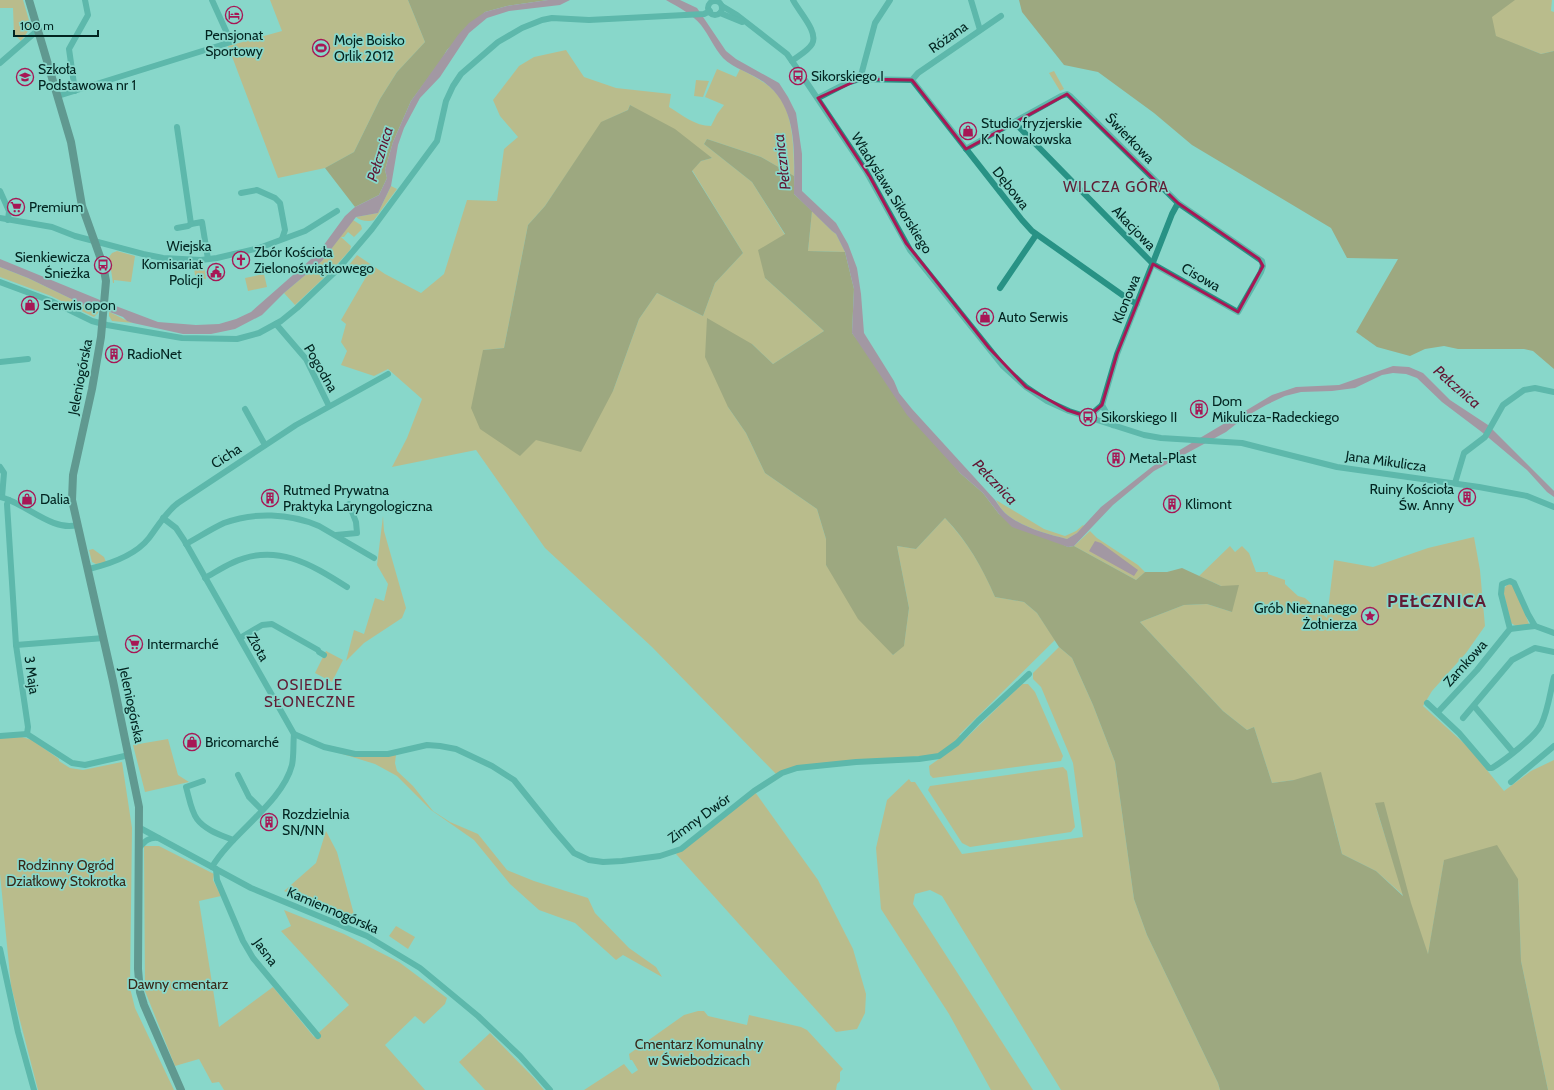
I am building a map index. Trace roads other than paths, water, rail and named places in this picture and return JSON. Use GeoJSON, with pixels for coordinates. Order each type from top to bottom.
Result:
{"type":"FeatureCollection","features":[{"type":"Feature","properties":{"kind":"main road","name":"Jeleniogórska"},"geometry":{"type":"LineString","coordinates":[[28,0],[71,142],[82,206],[103,265],[106,280],[103,324],[92,389],[72,475],[72,500],[89,569],[140,807],[138,969],[140,992],[147,1015],[181,1090]]}},
{"type":"Feature","properties":{"kind":"street"},"geometry":{"type":"LineString","coordinates":[[75,91],[69,49],[88,15],[85,0]]}},
{"type":"Feature","properties":{"kind":"street"},"geometry":{"type":"LineString","coordinates":[[58,96],[231,42],[212,0]]}},
{"type":"Feature","properties":{"kind":"street"},"geometry":{"type":"LineString","coordinates":[[792,61],[811,46],[814,38],[813,31],[798,10],[793,0]]}},
{"type":"Feature","properties":{"kind":"street"},"geometry":{"type":"LineString","coordinates":[[860,79],[875,23],[890,0]]}},
{"type":"Feature","properties":{"kind":"street"},"geometry":{"type":"LineString","coordinates":[[971,0],[980,30]]}},
{"type":"Feature","properties":{"kind":"street"},"geometry":{"type":"LineString","coordinates":[[707,13],[712,1]]}},
{"type":"Feature","properties":{"kind":"street","name":"Władysława Sikorskiego"},"geometry":{"type":"LineString","coordinates":[[712,1],[719,2],[722,6],[777,45],[792,61],[870,177],[910,250],[1010,373],[1036,393],[1066,409],[1088,417],[1144,435],[1161,438],[1214,441]]}},
{"type":"Feature","properties":{"kind":"street"},"geometry":{"type":"LineString","coordinates":[[720,13],[722,6]]}},
{"type":"Feature","properties":{"kind":"street","name":"Władysława Sikorskiego"},"geometry":{"type":"LineString","coordinates":[[0,282],[51,301],[92,321],[103,324],[182,338],[229,339],[248,336],[276,324],[297,308],[338,269],[372,229],[437,141],[446,102],[453,86],[461,74],[498,42],[522,28],[547,19],[589,20],[720,13],[750,26]]}},
{"type":"Feature","properties":{"kind":"street","name":"Różana"},"geometry":{"type":"LineString","coordinates":[[912,80],[918,73],[1001,16]]}},
{"type":"Feature","properties":{"kind":"street"},"geometry":{"type":"LineString","coordinates":[[0,63],[38,30]]}},
{"type":"Feature","properties":{"kind":"street"},"geometry":{"type":"LineString","coordinates":[[818,98],[847,83],[860,79],[912,80]]}},
{"type":"Feature","properties":{"kind":"street","name":"Dębowa"},"geometry":{"type":"LineString","coordinates":[[912,80],[1022,220],[1036,235],[1137,304]]}},
{"type":"Feature","properties":{"kind":"street","name":"Świerkowa"},"geometry":{"type":"LineString","coordinates":[[966,149],[1064,94],[1070,96],[1178,203],[1263,263],[1261,272],[1238,312]]}},
{"type":"Feature","properties":{"kind":"street","name":"Akacjowa"},"geometry":{"type":"LineString","coordinates":[[1014,122],[1153,264]]}},
{"type":"Feature","properties":{"kind":"street"},"geometry":{"type":"LineString","coordinates":[[177,127],[191,224]]}},
{"type":"Feature","properties":{"kind":"street"},"geometry":{"type":"LineString","coordinates":[[0,190],[9,211],[8,220]]}},
{"type":"Feature","properties":{"kind":"street"},"geometry":{"type":"LineString","coordinates":[[240,193],[257,190],[275,198],[280,204],[285,230],[282,240]]}},
{"type":"Feature","properties":{"kind":"street","name":"Klonowa"},"geometry":{"type":"LineString","coordinates":[[1102,405],[1117,354],[1178,203]]}},
{"type":"Feature","properties":{"kind":"street","name":"Wiejska"},"geometry":{"type":"LineString","coordinates":[[0,218],[52,228],[143,254],[163,258],[208,259],[259,248],[282,240],[305,231],[337,211]]}},
{"type":"Feature","properties":{"kind":"street"},"geometry":{"type":"LineString","coordinates":[[177,228],[202,222],[208,259]]}},
{"type":"Feature","properties":{"kind":"street"},"geometry":{"type":"LineString","coordinates":[[1000,288],[1036,235]]}},
{"type":"Feature","properties":{"kind":"street","name":"Cisowa"},"geometry":{"type":"LineString","coordinates":[[1153,264],[1238,312]]}},
{"type":"Feature","properties":{"kind":"street","name":"Pogodna"},"geometry":{"type":"LineString","coordinates":[[276,324],[306,359],[330,406]]}},
{"type":"Feature","properties":{"kind":"street"},"geometry":{"type":"LineString","coordinates":[[0,362],[28,359]]}},
{"type":"Feature","properties":{"kind":"street","name":"Cicha"},"geometry":{"type":"LineString","coordinates":[[89,569],[112,563],[138,548],[147,540],[168,512],[178,502],[296,425],[388,374]]}},
{"type":"Feature","properties":{"kind":"street"},"geometry":{"type":"LineString","coordinates":[[1455,483],[1464,453],[1485,437],[1503,405],[1524,390],[1535,388],[1554,392]]}},
{"type":"Feature","properties":{"kind":"street"},"geometry":{"type":"LineString","coordinates":[[1088,417],[1102,405],[1113,425]]}},
{"type":"Feature","properties":{"kind":"street"},"geometry":{"type":"LineString","coordinates":[[245,410],[265,445]]}},
{"type":"Feature","properties":{"kind":"street","name":"Jana Mikulicza"},"geometry":{"type":"LineString","coordinates":[[1214,441],[1242,443],[1337,467],[1455,483],[1528,496],[1554,507]]}},
{"type":"Feature","properties":{"kind":"street"},"geometry":{"type":"LineString","coordinates":[[0,467],[4,473],[1,497],[53,522],[64,526],[77,525]]}},
{"type":"Feature","properties":{"kind":"street","name":"3 Maja"},"geometry":{"type":"LineString","coordinates":[[9,500],[7,504],[16,646],[28,727],[27,734]]}},
{"type":"Feature","properties":{"kind":"street"},"geometry":{"type":"LineString","coordinates":[[336,535],[357,533],[356,522],[349,504]]}},
{"type":"Feature","properties":{"kind":"street"},"geometry":{"type":"LineString","coordinates":[[186,544],[225,523],[253,516],[277,516],[300,519],[319,526],[374,558]]}},
{"type":"Feature","properties":{"kind":"street","name":"Złota"},"geometry":{"type":"LineString","coordinates":[[164,518],[176,528],[186,544],[294,734],[294,757],[288,778],[281,789],[233,840],[214,868]]}},
{"type":"Feature","properties":{"kind":"street"},"geometry":{"type":"LineString","coordinates":[[205,578],[233,562],[245,558],[276,555],[304,562],[347,586]]}},
{"type":"Feature","properties":{"kind":"street"},"geometry":{"type":"LineString","coordinates":[[1535,626],[1516,587],[1510,581],[1502,584],[1501,588],[1510,629],[1535,626],[1554,633]]}},
{"type":"Feature","properties":{"kind":"street"},"geometry":{"type":"LineString","coordinates":[[240,638],[262,625],[272,624],[318,650],[324,655]]}},
{"type":"Feature","properties":{"kind":"street","name":"Zamkowa"},"geometry":{"type":"LineString","coordinates":[[1438,712],[1477,670],[1510,629]]}},
{"type":"Feature","properties":{"kind":"street"},"geometry":{"type":"LineString","coordinates":[[16,646],[104,638]]}},
{"type":"Feature","properties":{"kind":"street"},"geometry":{"type":"LineString","coordinates":[[1463,718],[1512,660],[1535,648],[1554,652]]}},
{"type":"Feature","properties":{"kind":"street","name":"Zimny Dwór"},"geometry":{"type":"LineString","coordinates":[[294,734],[329,749],[355,754],[388,754],[427,745],[456,749],[492,766],[514,780],[574,853],[589,860],[603,862],[622,861],[660,856],[681,849],[763,785],[782,773],[797,768],[856,762],[919,760],[939,756],[957,743],[978,721],[1029,674]]}},
{"type":"Feature","properties":{"kind":"street"},"geometry":{"type":"LineString","coordinates":[[1427,703],[1438,712],[1473,748],[1488,768],[1492,768],[1536,732],[1541,724],[1554,677]]}},
{"type":"Feature","properties":{"kind":"street"},"geometry":{"type":"LineString","coordinates":[[1474,706],[1513,752]]}},
{"type":"Feature","properties":{"kind":"street"},"geometry":{"type":"LineString","coordinates":[[0,736],[27,734],[72,763],[85,765],[129,755]]}},
{"type":"Feature","properties":{"kind":"street"},"geometry":{"type":"LineString","coordinates":[[1511,782],[1554,746]]}},
{"type":"Feature","properties":{"kind":"street"},"geometry":{"type":"LineString","coordinates":[[238,775],[249,797],[262,810]]}},
{"type":"Feature","properties":{"kind":"street"},"geometry":{"type":"LineString","coordinates":[[203,781],[186,786],[193,812],[198,820],[206,827],[233,840]]}},
{"type":"Feature","properties":{"kind":"street","name":"Kamiennogórska"},"geometry":{"type":"LineString","coordinates":[[140,828],[214,868],[275,898],[346,926],[367,936],[420,968],[478,1016],[520,1056],[550,1090]]}},
{"type":"Feature","properties":{"kind":"street"},"geometry":{"type":"LineString","coordinates":[[139,848],[152,837],[160,838]]}},
{"type":"Feature","properties":{"kind":"street","name":"Jasna"},"geometry":{"type":"LineString","coordinates":[[214,868],[217,880],[243,941],[254,958],[318,1036]]}},
{"type":"Feature","properties":{"kind":"street"},"geometry":{"type":"LineString","coordinates":[[0,950],[18,1032],[34,1090]]}},
{"type":"Feature","properties":{"kind":"place","name":"Pensjonat Sportowy"},"geometry":{"type":"Point","coordinates":[234,15]}},
{"type":"Feature","properties":{"kind":"place","name":"Moje Boisko Orlik 2012"},"geometry":{"type":"Point","coordinates":[321,48]}},
{"type":"Feature","properties":{"kind":"place","name":"Sikorskiego I"},"geometry":{"type":"Point","coordinates":[798,76]}},
{"type":"Feature","properties":{"kind":"place","name":"Szkoła Podstawowa nr 1"},"geometry":{"type":"Point","coordinates":[25,77]}},
{"type":"Feature","properties":{"kind":"place","name":"Studio fryzjerskie K. Nowakowska"},"geometry":{"type":"Point","coordinates":[968,131]}},
{"type":"Feature","properties":{"kind":"place","name":"Premium"},"geometry":{"type":"Point","coordinates":[16,207]}},
{"type":"Feature","properties":{"kind":"place","name":"Zbór Kościoła Zielonoświątkowego"},"geometry":{"type":"Point","coordinates":[241,260]}},
{"type":"Feature","properties":{"kind":"place","name":"Sienkiewicza Śnieżka"},"geometry":{"type":"Point","coordinates":[103,265]}},
{"type":"Feature","properties":{"kind":"place","name":"Komisariat Policji"},"geometry":{"type":"Point","coordinates":[216,272]}},
{"type":"Feature","properties":{"kind":"place","name":"Serwis opon"},"geometry":{"type":"Point","coordinates":[30,305]}},
{"type":"Feature","properties":{"kind":"place","name":"Auto Serwis"},"geometry":{"type":"Point","coordinates":[985,317]}},
{"type":"Feature","properties":{"kind":"place","name":"RadioNet"},"geometry":{"type":"Point","coordinates":[114,354]}},
{"type":"Feature","properties":{"kind":"place","name":"Dom Mikulicza-Radeckiego"},"geometry":{"type":"Point","coordinates":[1199,409]}},
{"type":"Feature","properties":{"kind":"place","name":"Sikorskiego II"},"geometry":{"type":"Point","coordinates":[1088,417]}},
{"type":"Feature","properties":{"kind":"place","name":"Metal-Plast"},"geometry":{"type":"Point","coordinates":[1116,458]}},
{"type":"Feature","properties":{"kind":"place","name":"Ruiny Kościoła Św. Anny"},"geometry":{"type":"Point","coordinates":[1467,497]}},
{"type":"Feature","properties":{"kind":"place","name":"Rutmed Prywatna Praktyka Laryngologiczna"},"geometry":{"type":"Point","coordinates":[270,498]}},
{"type":"Feature","properties":{"kind":"place","name":"Dalia"},"geometry":{"type":"Point","coordinates":[27,499]}},
{"type":"Feature","properties":{"kind":"place","name":"Klimont"},"geometry":{"type":"Point","coordinates":[1172,504]}},
{"type":"Feature","properties":{"kind":"place","name":"Grób Nieznanego Żołnierza"},"geometry":{"type":"Point","coordinates":[1370,616]}},
{"type":"Feature","properties":{"kind":"place","name":"Intermarché"},"geometry":{"type":"Point","coordinates":[134,644]}},
{"type":"Feature","properties":{"kind":"place","name":"Bricomarché"},"geometry":{"type":"Point","coordinates":[192,742]}},
{"type":"Feature","properties":{"kind":"place","name":"Rozdzielnia SN/NN"},"geometry":{"type":"Point","coordinates":[269,822]}},
{"type":"Feature","properties":{"kind":"district","name":"WILCZA GÓRA"},"geometry":{"type":"Point","coordinates":[1116,187]}},
{"type":"Feature","properties":{"kind":"district","name":"PEŁCZNICA"},"geometry":{"type":"Point","coordinates":[1437,601]}},
{"type":"Feature","properties":{"kind":"district","name":"OSIEDLE SŁONECZNE"},"geometry":{"type":"Point","coordinates":[310,694]}},
{"type":"Feature","properties":{"kind":"water label","name":"Pełcznica"},"geometry":{"type":"Point","coordinates":[380,154]}},
{"type":"Feature","properties":{"kind":"water label","name":"Pełcznica"},"geometry":{"type":"Point","coordinates":[782,162]}},
{"type":"Feature","properties":{"kind":"water label","name":"Pełcznica"},"geometry":{"type":"Point","coordinates":[1457,387]}},
{"type":"Feature","properties":{"kind":"water label","name":"Pełcznica"},"geometry":{"type":"Point","coordinates":[995,482]}},
{"type":"Feature","properties":{"kind":"park label","name":"Rodzinny Ogród Działkowy Stokrotka"},"geometry":{"type":"Point","coordinates":[66,874]}},
{"type":"Feature","properties":{"kind":"park label","name":"Dawny cmentarz"},"geometry":{"type":"Point","coordinates":[178,984]}},
{"type":"Feature","properties":{"kind":"park label","name":"Cmentarz Komunalny w Świebodzicach"},"geometry":{"type":"Point","coordinates":[699,1052]}}]}
